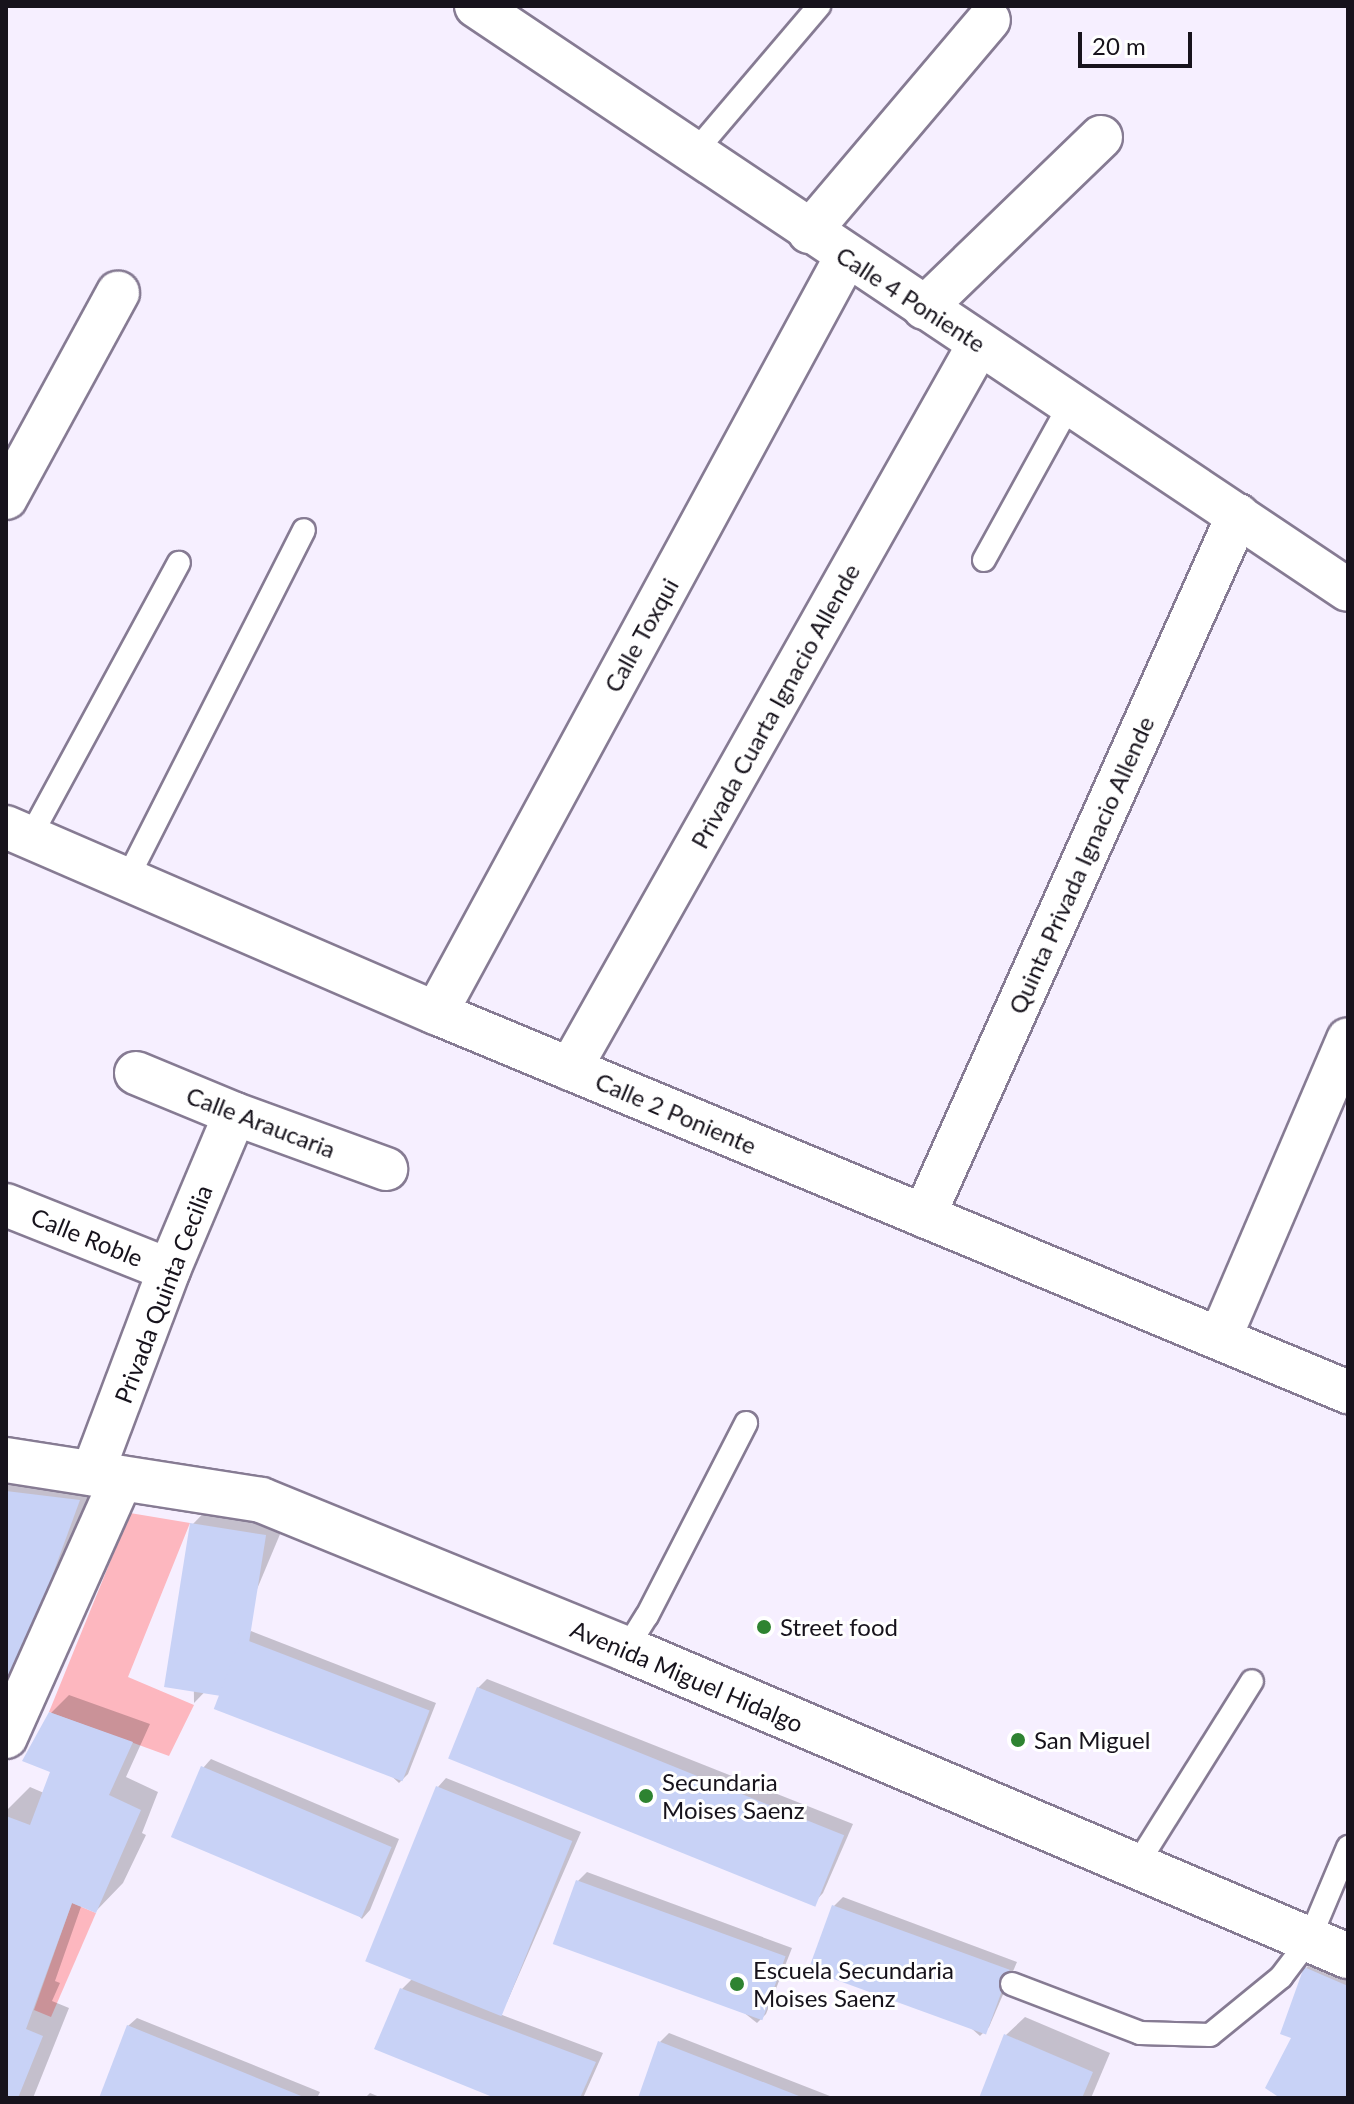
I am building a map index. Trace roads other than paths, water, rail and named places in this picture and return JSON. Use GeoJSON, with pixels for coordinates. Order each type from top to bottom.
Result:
{"type":"FeatureCollection","features":[{"type":"Feature","properties":{"kind":"street","name":"Calle 4 Poniente"},"geometry":{"type":"LineString","coordinates":[[476,6],[846,257],[1348,590]]}},
{"type":"Feature","properties":{"kind":"street"},"geometry":{"type":"LineString","coordinates":[[809,232],[989,20]]}},
{"type":"Feature","properties":{"kind":"street"},"geometry":{"type":"LineString","coordinates":[[924,308],[1101,137]]}},
{"type":"Feature","properties":{"kind":"street","name":"Calle Toxqui"},"geometry":{"type":"LineString","coordinates":[[436,1013],[846,257]]}},
{"type":"Feature","properties":{"kind":"street"},"geometry":{"type":"LineString","coordinates":[[6,498],[118,293]]}},
{"type":"Feature","properties":{"kind":"street","name":"Privada Cuarta Ignacio Allende"},"geometry":{"type":"LineString","coordinates":[[570,1069],[979,344]]}},
{"type":"Feature","properties":{"kind":"street","name":"Quinta Privada Ignacio Allende"},"geometry":{"type":"LineString","coordinates":[[924,1216],[1238,515]]}},
{"type":"Feature","properties":{"kind":"street","name":"Calle 2 Poniente"},"geometry":{"type":"LineString","coordinates":[[18,832],[436,1013],[1348,1392]]}},
{"type":"Feature","properties":{"kind":"street"},"geometry":{"type":"LineString","coordinates":[[1220,1338],[1348,1039]]}},
{"type":"Feature","properties":{"kind":"street","name":"Calle Araucaria"},"geometry":{"type":"LineString","coordinates":[[136,1073],[235,1114],[386,1169]]}},
{"type":"Feature","properties":{"kind":"street","name":"Privada Quinta Cecilia"},"geometry":{"type":"LineString","coordinates":[[6,1737],[107,1476],[169,1270],[235,1114]]}},
{"type":"Feature","properties":{"kind":"street","name":"Calle Roble"},"geometry":{"type":"LineString","coordinates":[[6,1205],[169,1270]]}},
{"type":"Feature","properties":{"kind":"street","name":"Avenida Miguel Hidalgo"},"geometry":{"type":"LineString","coordinates":[[6,1460],[261,1500],[626,1649],[1329,1948]]}},
{"type":"Feature","properties":{"kind":"lane"},"geometry":{"type":"LineString","coordinates":[[694,153],[819,6]]}},
{"type":"Feature","properties":{"kind":"lane"},"geometry":{"type":"LineString","coordinates":[[984,560],[1070,404]]}},
{"type":"Feature","properties":{"kind":"lane"},"geometry":{"type":"LineString","coordinates":[[127,879],[304,530]]}},
{"type":"Feature","properties":{"kind":"lane"},"geometry":{"type":"LineString","coordinates":[[18,832],[179,563]]}},
{"type":"Feature","properties":{"kind":"lane"},"geometry":{"type":"LineString","coordinates":[[626,1649],[647,1616],[746,1423]]}},
{"type":"Feature","properties":{"kind":"lane"},"geometry":{"type":"LineString","coordinates":[[1136,1866],[1252,1681]]}},
{"type":"Feature","properties":{"kind":"lane"},"geometry":{"type":"LineString","coordinates":[[1012,1984],[1140,2033],[1210,2035],[1281,1977],[1329,1948],[1348,1847]]}},
{"type":"Feature","properties":{"kind":"place","name":"Street food"},"geometry":{"type":"Point","coordinates":[764,1627]}},
{"type":"Feature","properties":{"kind":"place","name":"San Miguel"},"geometry":{"type":"Point","coordinates":[1018,1740]}},
{"type":"Feature","properties":{"kind":"place","name":"Secundaria Moises Saenz"},"geometry":{"type":"Point","coordinates":[646,1796]}},
{"type":"Feature","properties":{"kind":"place","name":"Escuela Secundaria Moises Saenz"},"geometry":{"type":"Point","coordinates":[737,1984]}}]}
